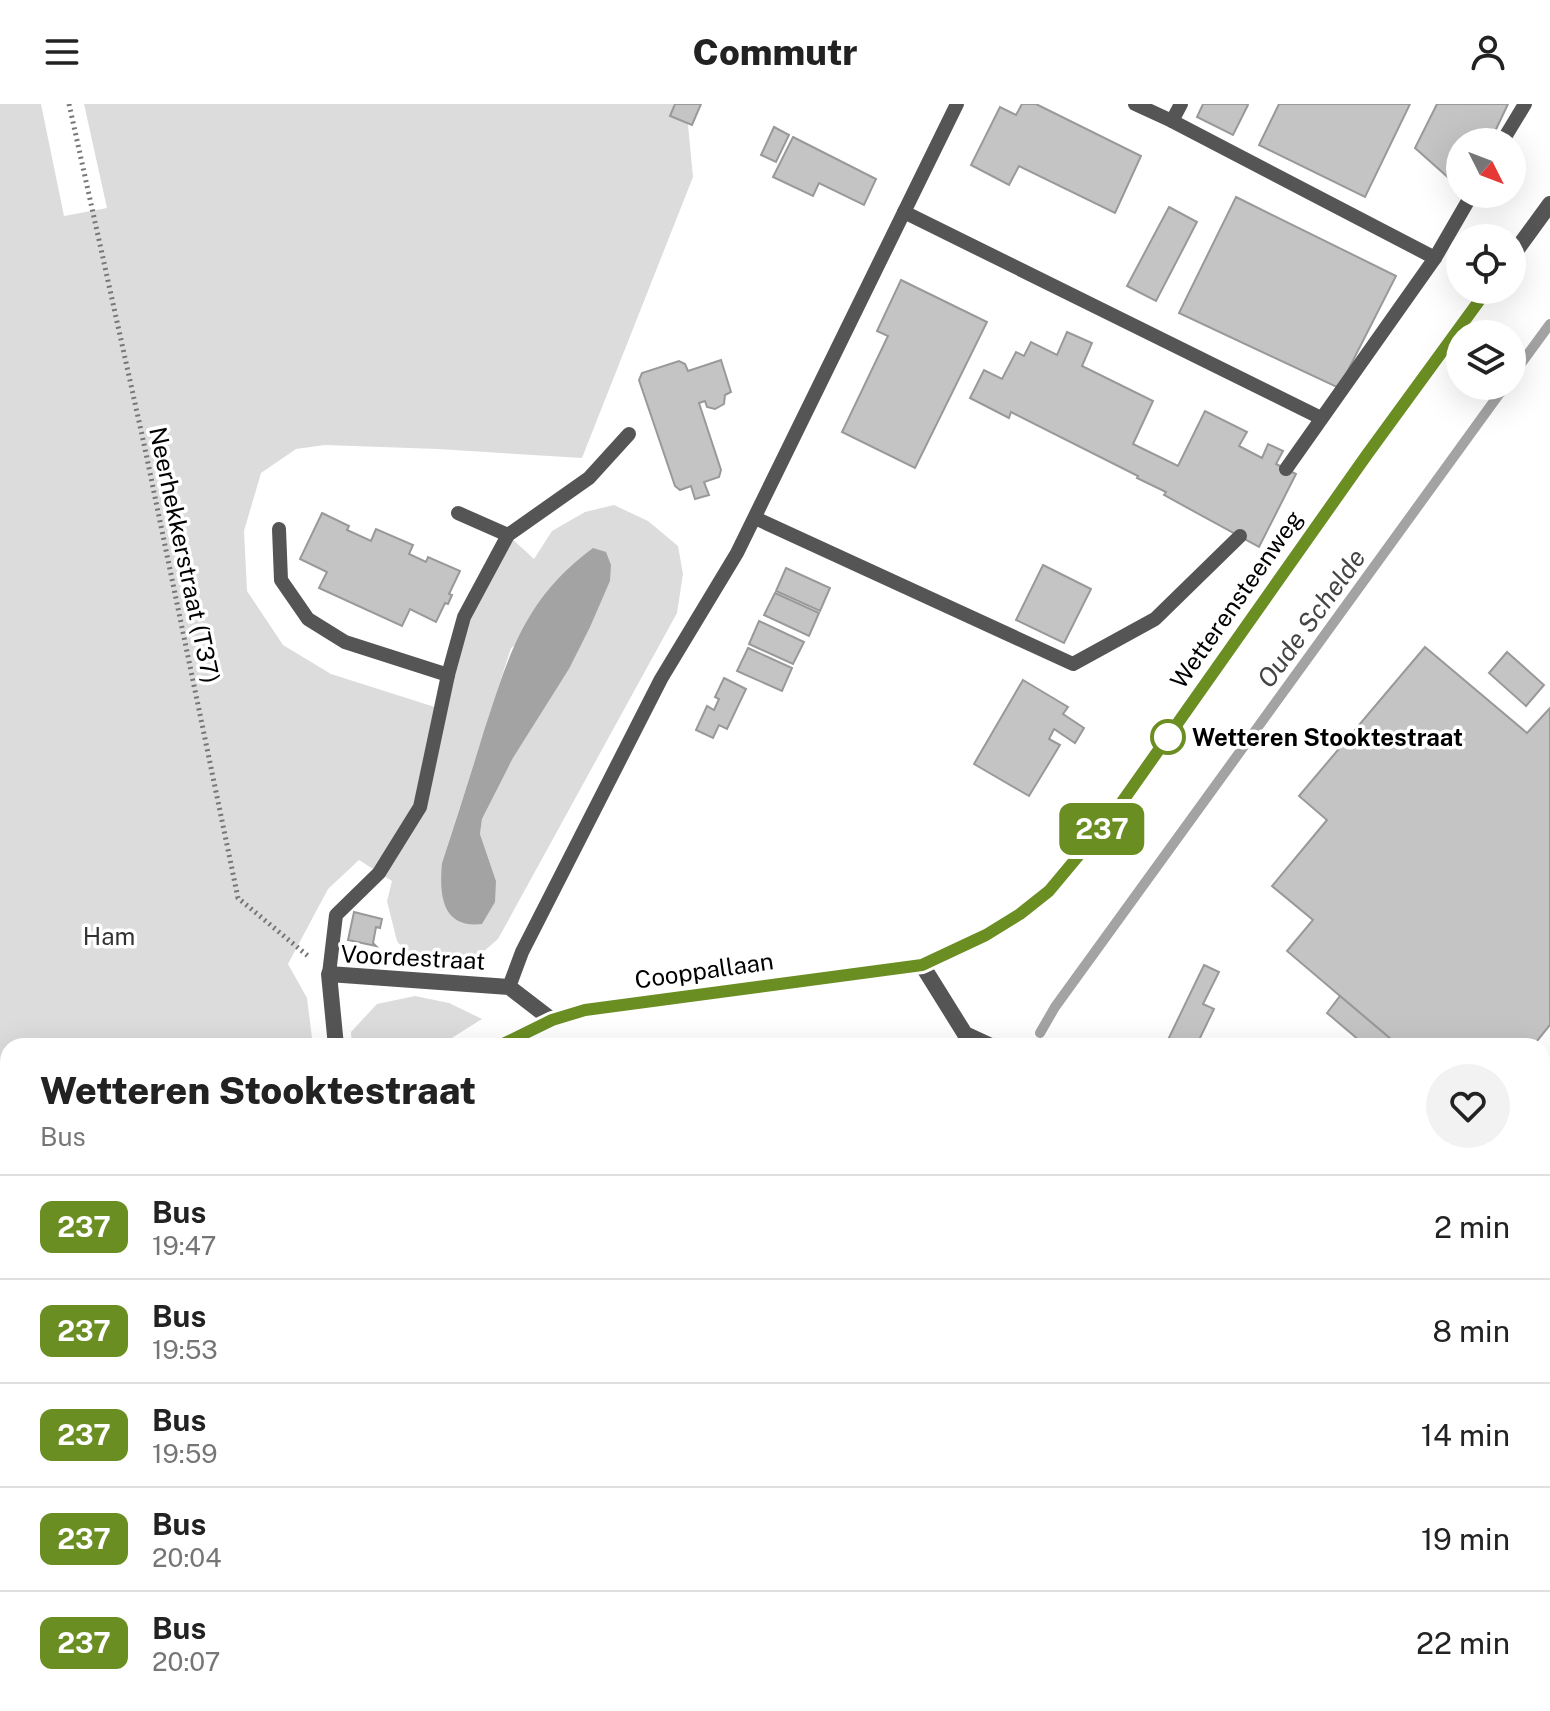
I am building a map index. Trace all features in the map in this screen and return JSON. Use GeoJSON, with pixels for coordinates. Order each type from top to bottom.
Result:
{"type":"FeatureCollection","features":[{"type":"Feature","properties":{"kind":"street"},"geometry":{"type":"LineString","coordinates":[[1526,237],[1550,204]]}},
{"type":"Feature","properties":{"kind":"street","name":"Wetterensteenweg"},"geometry":{"type":"LineString","coordinates":[[922,965],[986,935],[1020,914],[1049,891],[1081,855],[1115,812],[1477,304]]}},
{"type":"Feature","properties":{"kind":"street"},"geometry":{"type":"LineString","coordinates":[[922,965],[962,1038]]}},
{"type":"Feature","properties":{"kind":"street","name":"Cooppallaan"},"geometry":{"type":"LineString","coordinates":[[515,1038],[552,1020],[585,1010],[922,965]]}},
{"type":"Feature","properties":{"kind":"street","name":"Voordestraat"},"geometry":{"type":"LineString","coordinates":[[335,1038],[329,974],[509,987],[552,1020]]}},
{"type":"Feature","properties":{"kind":"lane"},"geometry":{"type":"LineString","coordinates":[[509,987],[522,952],[661,679],[755,518],[957,104]]}},
{"type":"Feature","properties":{"kind":"lane"},"geometry":{"type":"LineString","coordinates":[[1135,104],[1435,258]]}},
{"type":"Feature","properties":{"kind":"lane"},"geometry":{"type":"LineString","coordinates":[[1172,121],[1181,104]]}},
{"type":"Feature","properties":{"kind":"lane"},"geometry":{"type":"LineString","coordinates":[[1510,128],[1525,104]]}},
{"type":"Feature","properties":{"kind":"lane"},"geometry":{"type":"LineString","coordinates":[[1286,469],[1435,258],[1464,208]]}},
{"type":"Feature","properties":{"kind":"lane"},"geometry":{"type":"LineString","coordinates":[[904,212],[1321,418]]}},
{"type":"Feature","properties":{"kind":"lane"},"geometry":{"type":"LineString","coordinates":[[329,974],[336,915],[379,873],[420,807],[448,675],[464,617],[508,535],[589,478],[629,434]]}},
{"type":"Feature","properties":{"kind":"lane"},"geometry":{"type":"LineString","coordinates":[[458,513],[508,535]]}},
{"type":"Feature","properties":{"kind":"lane"},"geometry":{"type":"LineString","coordinates":[[755,518],[1073,664],[1155,619],[1240,536]]}},
{"type":"Feature","properties":{"kind":"lane"},"geometry":{"type":"LineString","coordinates":[[279,529],[281,580],[308,619],[345,642],[448,675]]}},
{"type":"Feature","properties":{"kind":"path","name":"Neerhekkerstraat (T37)"},"geometry":{"type":"LineString","coordinates":[[69,104],[144,444],[238,898],[329,974]]}},
{"type":"Feature","properties":{"kind":"green space","name":"Ham"},"geometry":{"type":"Polygon","coordinates":[[[0,104],[41,104],[64,216],[107,208],[84,104],[686,104],[693,177],[582,458],[325,445],[296,449],[261,473],[244,531],[247,591],[283,645],[331,674],[441,709],[464,617],[508,535],[534,559],[552,531],[585,512],[614,505],[648,521],[678,546],[683,574],[677,613],[498,939],[469,964],[446,969],[410,958],[397,941],[387,901],[392,881],[359,860],[328,889],[288,964],[307,998],[312,1038],[0,1038],[0,104]],[[610,581],[511,648],[442,863],[496,881],[480,834],[482,819],[513,758],[569,669],[610,581]]]}},
{"type":"Feature","properties":{"kind":"green space"},"geometry":{"type":"Polygon","coordinates":[[[415,996],[449,1003],[482,1019],[452,1038],[351,1038],[351,1032],[377,1004],[415,996]]]}},
{"type":"Feature","properties":{"kind":"shaded area"},"geometry":{"type":"Polygon","coordinates":[[[593,548],[606,552],[611,565],[610,581],[569,669],[513,758],[482,819],[480,834],[496,881],[495,902],[482,924],[458,921],[451,915],[443,898],[442,863],[501,679],[534,609],[569,568],[593,548]]]}},
{"type":"Feature","properties":{"kind":"building"},"geometry":{"type":"Polygon","coordinates":[[[675,104],[701,104],[692,125],[670,116],[675,104]]]}},
{"type":"Feature","properties":{"kind":"building"},"geometry":{"type":"Polygon","coordinates":[[[1022,104],[1036,104],[1141,156],[1115,213],[1019,166],[1009,185],[971,165],[1000,107],[1016,115],[1022,104]]]}},
{"type":"Feature","properties":{"kind":"building"},"geometry":{"type":"Polygon","coordinates":[[[1203,104],[1248,105],[1233,135],[1197,117],[1203,104]]]}},
{"type":"Feature","properties":{"kind":"building"},"geometry":{"type":"Polygon","coordinates":[[[1279,104],[1410,104],[1365,197],[1259,145],[1279,104]]]}},
{"type":"Feature","properties":{"kind":"building"},"geometry":{"type":"Polygon","coordinates":[[[1437,104],[1508,104],[1497,128],[1446,128],[1446,176],[1415,148],[1437,104]]]}},
{"type":"Feature","properties":{"kind":"building"},"geometry":{"type":"Polygon","coordinates":[[[774,127],[789,135],[776,162],[761,155],[774,127]]]}},
{"type":"Feature","properties":{"kind":"building"},"geometry":{"type":"Polygon","coordinates":[[[793,137],[876,179],[864,205],[819,183],[813,196],[773,177],[793,137]]]}},
{"type":"Feature","properties":{"kind":"building"},"geometry":{"type":"Polygon","coordinates":[[[1236,197],[1396,276],[1339,388],[1179,313],[1236,197]]]}},
{"type":"Feature","properties":{"kind":"building"},"geometry":{"type":"Polygon","coordinates":[[[1169,207],[1197,222],[1156,301],[1127,286],[1169,207]]]}},
{"type":"Feature","properties":{"kind":"building"},"geometry":{"type":"Polygon","coordinates":[[[901,280],[987,322],[915,468],[842,432],[888,336],[877,331],[901,280]]]}},
{"type":"Feature","properties":{"kind":"building"},"geometry":{"type":"Polygon","coordinates":[[[1067,332],[1092,343],[1082,366],[1153,401],[1133,444],[1178,466],[1205,411],[1247,432],[1239,446],[1262,458],[1268,444],[1283,451],[1276,464],[1296,474],[1259,547],[1164,495],[1166,492],[1138,476],[1011,412],[1009,418],[970,398],[984,370],[1002,379],[1016,352],[1024,356],[1031,342],[1057,355],[1067,332]]]}},
{"type":"Feature","properties":{"kind":"building"},"geometry":{"type":"Polygon","coordinates":[[[721,360],[731,392],[725,395],[724,404],[715,409],[707,407],[705,401],[699,403],[721,470],[719,477],[704,482],[709,495],[695,499],[691,486],[680,490],[675,486],[639,380],[642,373],[679,361],[685,364],[688,371],[721,360]]]}},
{"type":"Feature","properties":{"kind":"building"},"geometry":{"type":"Polygon","coordinates":[[[322,513],[371,541],[376,529],[413,545],[409,554],[426,562],[428,557],[460,571],[449,594],[452,595],[448,604],[445,603],[436,622],[410,609],[402,626],[319,588],[327,572],[300,559],[322,513]]]}},
{"type":"Feature","properties":{"kind":"building"},"geometry":{"type":"Polygon","coordinates":[[[1043,565],[1091,589],[1064,643],[1016,620],[1043,565]]]}},
{"type":"Feature","properties":{"kind":"building"},"geometry":{"type":"Polygon","coordinates":[[[786,568],[830,588],[820,611],[776,591],[786,568]]]}},
{"type":"Feature","properties":{"kind":"building"},"geometry":{"type":"Polygon","coordinates":[[[775,593],[819,613],[809,636],[764,615],[775,593]]]}},
{"type":"Feature","properties":{"kind":"building"},"geometry":{"type":"Polygon","coordinates":[[[759,621],[804,642],[793,664],[749,644],[759,621]]]}},
{"type":"Feature","properties":{"kind":"building"},"geometry":{"type":"Polygon","coordinates":[[[1425,647],[1527,733],[1550,708],[1550,1025],[1539,1038],[1390,1038],[1287,951],[1313,920],[1272,886],[1327,820],[1299,796],[1425,647]]]}},
{"type":"Feature","properties":{"kind":"building"},"geometry":{"type":"Polygon","coordinates":[[[748,648],[792,668],[782,691],[737,671],[748,648]]]}},
{"type":"Feature","properties":{"kind":"building"},"geometry":{"type":"Polygon","coordinates":[[[1507,652],[1544,685],[1526,706],[1489,673],[1507,652]]]}},
{"type":"Feature","properties":{"kind":"building"},"geometry":{"type":"Polygon","coordinates":[[[724,678],[746,689],[727,729],[719,725],[713,738],[696,730],[707,706],[714,710],[719,699],[715,697],[724,678]]]}},
{"type":"Feature","properties":{"kind":"building"},"geometry":{"type":"Polygon","coordinates":[[[1023,680],[1068,707],[1063,714],[1084,728],[1075,743],[1054,729],[1049,739],[1060,745],[1029,796],[974,764],[1023,680]]]}},
{"type":"Feature","properties":{"kind":"building"},"geometry":{"type":"Polygon","coordinates":[[[354,912],[382,919],[380,928],[376,927],[373,943],[376,946],[348,940],[354,912]]]}},
{"type":"Feature","properties":{"kind":"building"},"geometry":{"type":"Polygon","coordinates":[[[1204,965],[1219,972],[1203,1004],[1214,1009],[1200,1038],[1169,1038],[1204,965]]]}},
{"type":"Feature","properties":{"kind":"building"},"geometry":{"type":"Polygon","coordinates":[[[1340,996],[1390,1038],[1357,1038],[1327,1013],[1340,996]]]}},
{"type":"Feature","properties":{"kind":"waterway","name":"Oude Schelde"},"geometry":{"type":"LineString","coordinates":[[1526,357],[1550,324]]}},
{"type":"Feature","properties":{"kind":"waterway","name":"Oude Schelde"},"geometry":{"type":"LineString","coordinates":[[1040,1033],[1055,1007],[1495,400]]}},
{"type":"Feature","properties":{"kind":"bus line","name":"237"},"geometry":{"type":"LineString","coordinates":[[513,1038],[552,1020],[585,1010],[922,965],[986,935],[1020,914],[1049,891],[1115,812],[1477,304]]}},
{"type":"Feature","properties":{"kind":"place","name":"Wetteren Stooktestraat"},"geometry":{"type":"Point","coordinates":[1168,737]}}]}
